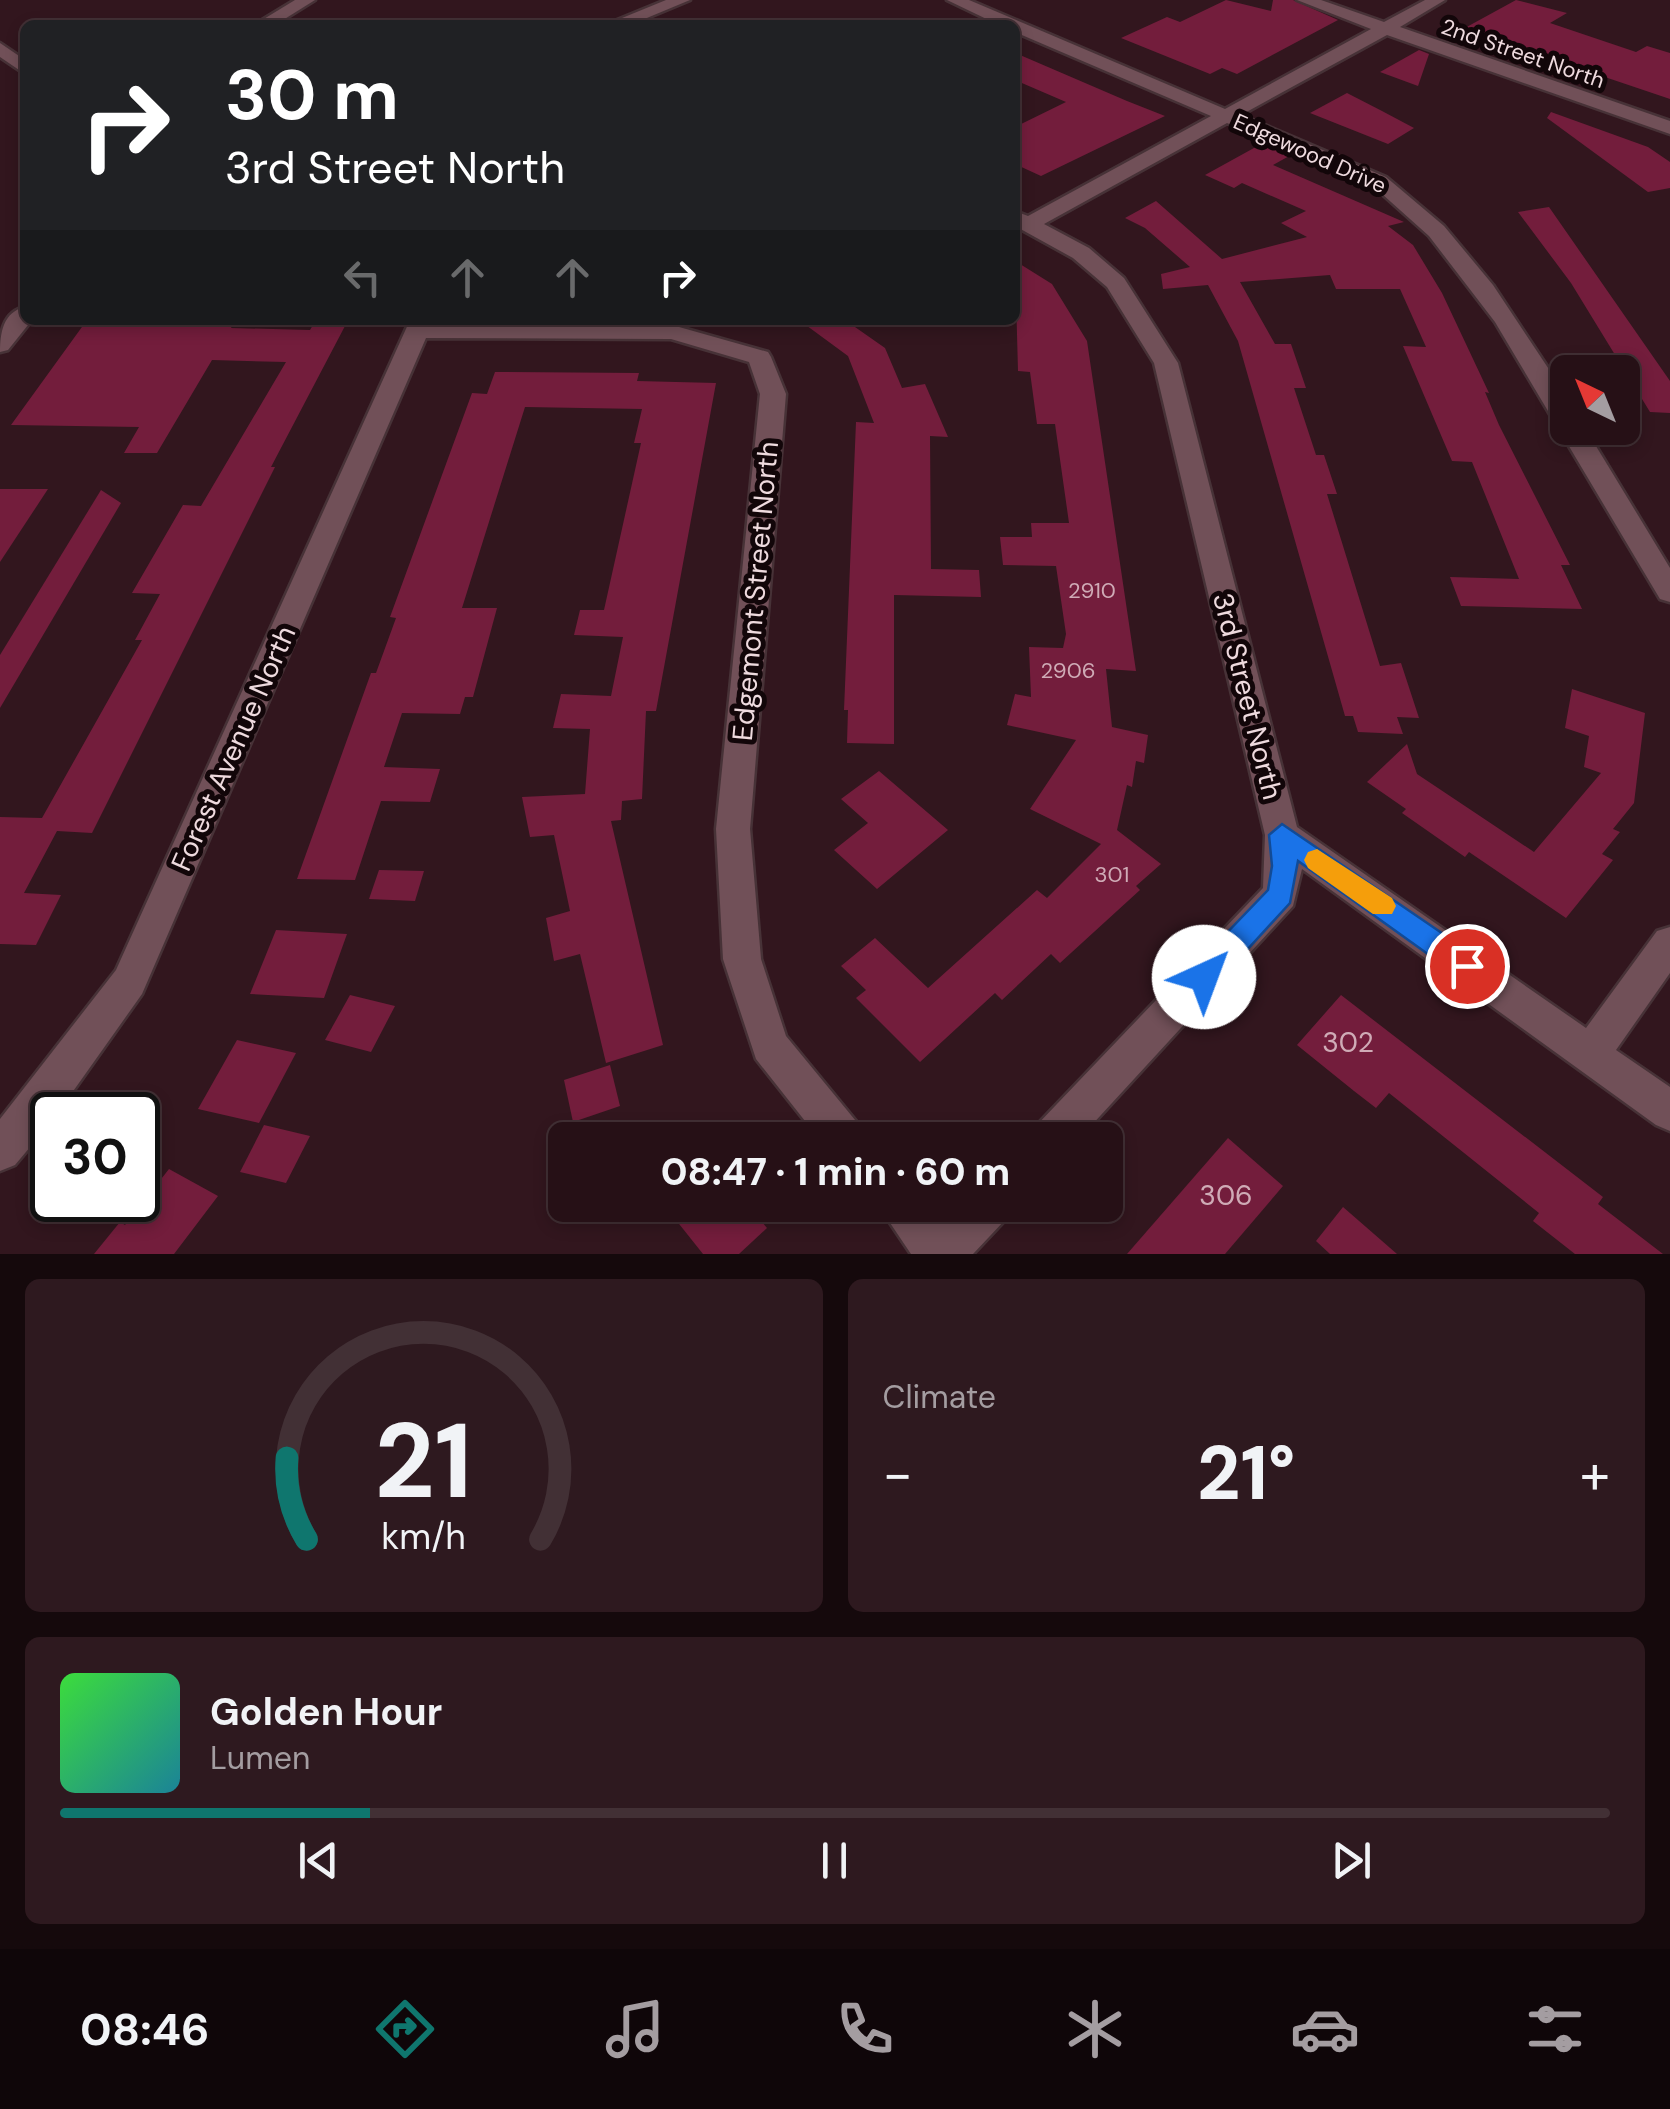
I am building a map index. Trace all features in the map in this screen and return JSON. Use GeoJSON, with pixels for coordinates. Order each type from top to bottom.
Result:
{"type":"FeatureCollection","features":[{"type":"Feature","properties":{"kind":"street"},"geometry":{"type":"LineString","coordinates":[[272,20],[308,0]]}},
{"type":"Feature","properties":{"kind":"street"},"geometry":{"type":"LineString","coordinates":[[628,20],[682,0]]}},
{"type":"Feature","properties":{"kind":"street","name":"Edgewood Drive"},"geometry":{"type":"LineString","coordinates":[[954,0],[1002,20]]}},
{"type":"Feature","properties":{"kind":"street","name":"2nd Street North"},"geometry":{"type":"LineString","coordinates":[[1305,0],[1670,128]]}},
{"type":"Feature","properties":{"kind":"street"},"geometry":{"type":"LineString","coordinates":[[1022,221],[1437,0]]}},
{"type":"Feature","properties":{"kind":"street","name":"Edgewood Drive"},"geometry":{"type":"LineString","coordinates":[[1020,28],[1379,181],[1421,210],[1482,286],[1550,392]]}},
{"type":"Feature","properties":{"kind":"street"},"geometry":{"type":"LineString","coordinates":[[0,48],[20,65]]}},
{"type":"Feature","properties":{"kind":"street","name":"3rd Street North"},"geometry":{"type":"LineString","coordinates":[[1022,221],[1081,253],[1116,283],[1166,363],[1282,835],[1670,1111]]}},
{"type":"Feature","properties":{"kind":"street"},"geometry":{"type":"LineString","coordinates":[[0,345],[20,320]]}},
{"type":"Feature","properties":{"kind":"street","name":"Edgemont Street North"},"geometry":{"type":"LineString","coordinates":[[420,325],[672,332],[758,358],[773,394],[733,829],[742,959],[770,1046],[831,1122]]}},
{"type":"Feature","properties":{"kind":"street","name":"Forest Avenue North"},"geometry":{"type":"LineString","coordinates":[[0,1150],[38,1106],[129,982],[420,325]]}},
{"type":"Feature","properties":{"kind":"street"},"geometry":{"type":"LineString","coordinates":[[1582,445],[1670,592]]}},
{"type":"Feature","properties":{"kind":"street"},"geometry":{"type":"LineString","coordinates":[[1067,1122],[1280,895],[1286,866],[1282,835]]}},
{"type":"Feature","properties":{"kind":"street"},"geometry":{"type":"LineString","coordinates":[[1591,1053],[1670,943]]}},
{"type":"Feature","properties":{"kind":"street"},"geometry":{"type":"LineString","coordinates":[[914,1222],[941,1254],[973,1222]]}},
{"type":"Feature","properties":{"kind":"building"},"geometry":{"type":"Polygon","coordinates":[[[1226,0],[1271,11],[1273,0],[1293,0],[1338,20],[1237,74],[1222,68],[1210,74],[1121,38],[1167,17],[1180,22],[1226,0]]]}},
{"type":"Feature","properties":{"kind":"building"},"geometry":{"type":"Polygon","coordinates":[[[1516,0],[1567,13],[1550,23],[1636,52],[1647,46],[1670,53],[1670,99],[1463,29],[1516,0]]]}},
{"type":"Feature","properties":{"kind":"building"},"geometry":{"type":"Polygon","coordinates":[[[1419,50],[1429,54],[1418,86],[1380,72],[1419,50]]]}},
{"type":"Feature","properties":{"kind":"building"},"geometry":{"type":"Polygon","coordinates":[[[1020,55],[1165,116],[1041,176],[1020,166],[1020,125],[1066,102],[1020,82],[1020,55]]]}},
{"type":"Feature","properties":{"kind":"building"},"geometry":{"type":"Polygon","coordinates":[[[1347,93],[1414,128],[1388,144],[1310,113],[1347,93]]]}},
{"type":"Feature","properties":{"kind":"building"},"geometry":{"type":"Polygon","coordinates":[[[1551,112],[1648,147],[1670,162],[1670,188],[1648,192],[1547,118],[1551,112]]]}},
{"type":"Feature","properties":{"kind":"building"},"geometry":{"type":"Polygon","coordinates":[[[1263,143],[1291,155],[1273,165],[1404,222],[1388,226],[1413,245],[1442,293],[1489,393],[1485,392],[1499,425],[1570,565],[1561,565],[1582,609],[1461,606],[1450,577],[1519,579],[1472,462],[1452,461],[1403,346],[1426,347],[1400,289],[1336,289],[1330,275],[1240,282],[1275,344],[1291,344],[1306,388],[1294,388],[1316,455],[1324,455],[1337,494],[1327,494],[1380,666],[1401,663],[1419,718],[1397,717],[1403,734],[1358,732],[1353,716],[1345,716],[1238,341],[1208,285],[1163,289],[1161,274],[1190,267],[1145,228],[1125,218],[1156,201],[1222,259],[1307,237],[1281,223],[1306,211],[1242,183],[1234,188],[1205,175],[1263,143]]]}},
{"type":"Feature","properties":{"kind":"building"},"geometry":{"type":"Polygon","coordinates":[[[1549,207],[1670,381],[1670,413],[1650,412],[1640,396],[1640,355],[1615,355],[1571,283],[1518,212],[1549,207]]]}},
{"type":"Feature","properties":{"kind":"building"},"geometry":{"type":"Polygon","coordinates":[[[1020,264],[1052,284],[1087,341],[1136,671],[1106,669],[1112,727],[1148,735],[1144,763],[1136,761],[1132,787],[1127,785],[1117,830],[1161,864],[1136,886],[1140,890],[1060,963],[1051,954],[1002,1000],[995,993],[920,1062],[856,998],[866,990],[841,966],[875,938],[928,988],[1037,890],[1047,898],[1101,844],[1030,809],[1076,740],[1007,725],[1015,694],[1031,697],[1029,647],[1063,648],[1066,634],[1056,566],[1003,565],[1000,537],[1032,537],[1031,523],[1069,523],[1055,424],[1037,424],[1030,372],[1018,371],[1020,264]]]}},
{"type":"Feature","properties":{"kind":"building"},"geometry":{"type":"Polygon","coordinates":[[[83,325],[232,325],[231,328],[310,330],[313,325],[345,326],[271,467],[275,467],[92,833],[57,831],[24,893],[61,895],[36,945],[0,944],[0,817],[42,818],[142,640],[135,640],[160,594],[132,593],[183,505],[201,506],[286,362],[212,360],[157,453],[124,453],[139,427],[11,425],[83,325]]]}},
{"type":"Feature","properties":{"kind":"building"},"geometry":{"type":"Polygon","coordinates":[[[806,325],[852,325],[885,348],[902,388],[925,384],[948,437],[930,436],[931,569],[979,570],[981,597],[894,595],[894,744],[847,743],[848,710],[844,710],[856,422],[874,423],[848,356],[806,325]]]}},
{"type":"Feature","properties":{"kind":"building"},"geometry":{"type":"Polygon","coordinates":[[[495,372],[639,373],[637,381],[716,383],[656,711],[646,711],[642,799],[622,801],[621,820],[611,821],[663,1045],[606,1063],[580,954],[554,961],[546,918],[570,911],[554,835],[530,837],[522,797],[585,794],[590,729],[553,728],[561,694],[611,696],[623,637],[574,635],[580,610],[604,610],[641,443],[634,443],[642,409],[525,407],[462,608],[497,608],[473,697],[465,697],[460,714],[402,713],[384,767],[440,769],[430,802],[381,801],[355,880],[297,879],[371,673],[376,673],[396,618],[390,617],[472,393],[487,394],[495,372]]]}},
{"type":"Feature","properties":{"kind":"building"},"geometry":{"type":"Polygon","coordinates":[[[0,489],[48,489],[0,562],[0,489]]]}},
{"type":"Feature","properties":{"kind":"building"},"geometry":{"type":"Polygon","coordinates":[[[101,490],[121,503],[0,708],[0,655],[101,490]]]}},
{"type":"Feature","properties":{"kind":"building"},"geometry":{"type":"Polygon","coordinates":[[[1572,689],[1645,713],[1634,803],[1613,829],[1620,832],[1602,854],[1613,860],[1566,918],[1469,852],[1465,857],[1402,813],[1406,809],[1367,782],[1407,744],[1417,774],[1534,852],[1601,773],[1584,767],[1589,736],[1565,728],[1572,689]]]}},
{"type":"Feature","properties":{"kind":"building"},"geometry":{"type":"Polygon","coordinates":[[[879,771],[948,830],[877,889],[834,850],[868,823],[841,799],[879,771]]]}},
{"type":"Feature","properties":{"kind":"building"},"geometry":{"type":"Polygon","coordinates":[[[379,870],[424,871],[415,901],[369,899],[379,870]]]}},
{"type":"Feature","properties":{"kind":"building"},"geometry":{"type":"Polygon","coordinates":[[[276,930],[347,934],[324,998],[250,994],[276,930]]]}},
{"type":"Feature","properties":{"kind":"building"},"geometry":{"type":"Polygon","coordinates":[[[350,995],[395,1006],[371,1052],[325,1040],[350,995]]]}},
{"type":"Feature","properties":{"kind":"building"},"geometry":{"type":"Polygon","coordinates":[[[1341,995],[1603,1197],[1598,1204],[1663,1254],[1575,1254],[1533,1221],[1539,1213],[1389,1093],[1376,1108],[1354,1091],[1297,1045],[1341,995]]]}},
{"type":"Feature","properties":{"kind":"building"},"geometry":{"type":"Polygon","coordinates":[[[237,1040],[296,1053],[259,1123],[198,1109],[237,1040]]]}},
{"type":"Feature","properties":{"kind":"building"},"geometry":{"type":"Polygon","coordinates":[[[610,1065],[620,1106],[573,1122],[564,1080],[610,1065]]]}},
{"type":"Feature","properties":{"kind":"building"},"geometry":{"type":"Polygon","coordinates":[[[264,1125],[310,1136],[286,1183],[240,1172],[264,1125]]]}},
{"type":"Feature","properties":{"kind":"building"},"geometry":{"type":"Polygon","coordinates":[[[1228,1138],[1283,1186],[1225,1254],[1127,1254],[1228,1138]]]}},
{"type":"Feature","properties":{"kind":"building"},"geometry":{"type":"Polygon","coordinates":[[[169,1169],[218,1196],[174,1254],[94,1254],[120,1222],[160,1222],[160,1180],[169,1169]]]}},
{"type":"Feature","properties":{"kind":"building"},"geometry":{"type":"Polygon","coordinates":[[[1343,1207],[1397,1254],[1330,1254],[1316,1241],[1343,1207]]]}},
{"type":"Feature","properties":{"kind":"building"},"geometry":{"type":"Polygon","coordinates":[[[678,1222],[762,1222],[767,1228],[739,1254],[703,1254],[678,1222]]]}},
{"type":"Feature","properties":{"kind":"slow traffic"},"geometry":{"type":"LineString","coordinates":[[1317,860],[1383,906]]}},
{"type":"Feature","properties":{"kind":"route"},"geometry":{"type":"LineString","coordinates":[[1204,977],[1280,895],[1286,866],[1282,835],[1467,966]]}}]}
